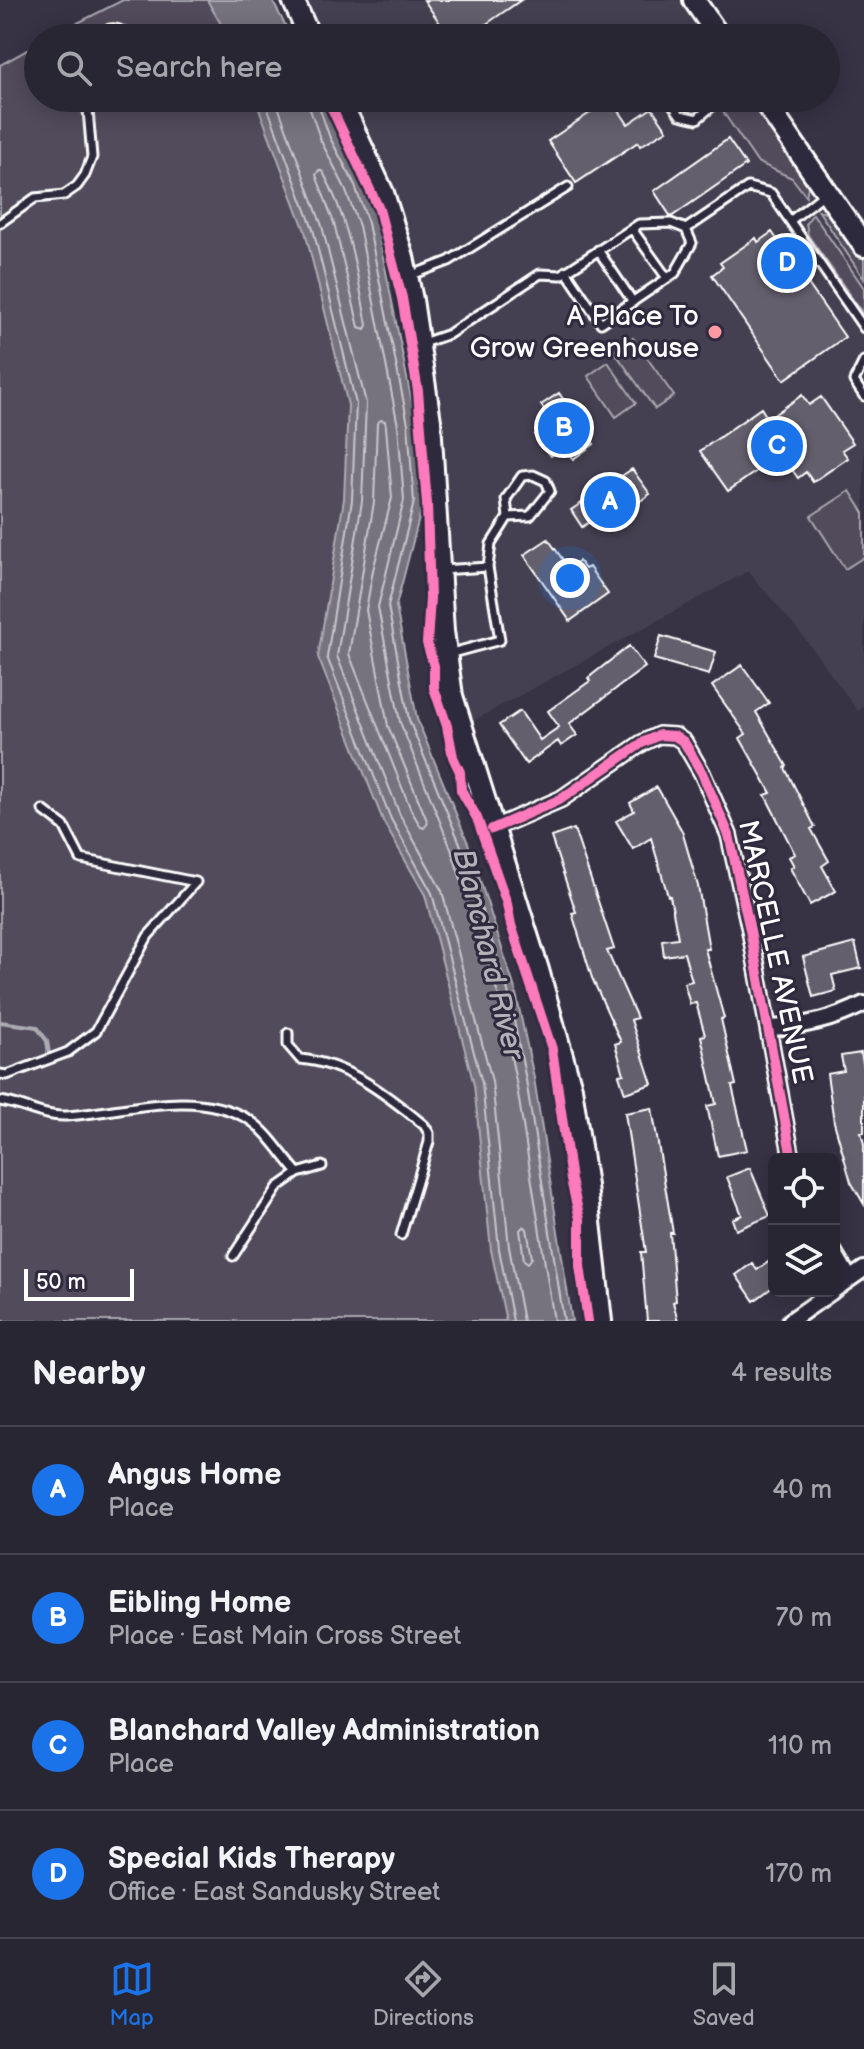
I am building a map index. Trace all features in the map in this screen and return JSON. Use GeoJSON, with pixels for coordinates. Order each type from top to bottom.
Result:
{"type":"FeatureCollection","features":[{"type":"Feature","properties":{"kind":"main road"},"geometry":{"type":"LineString","coordinates":[[293,0],[304,24]]}},
{"type":"Feature","properties":{"kind":"main road"},"geometry":{"type":"LineString","coordinates":[[694,0],[710,24]]}},
{"type":"Feature","properties":{"kind":"main road"},"geometry":{"type":"LineString","coordinates":[[345,112],[383,193],[407,277],[420,344],[433,449],[445,655],[460,728],[538,970],[571,1088],[601,1321]]}},
{"type":"Feature","properties":{"kind":"main road"},"geometry":{"type":"LineString","coordinates":[[772,112],[864,246]]}},
{"type":"Feature","properties":{"kind":"street","name":"MARCELLE AVENUE"},"geometry":{"type":"LineString","coordinates":[[492,829],[561,799],[642,743],[659,735],[675,736],[684,742],[702,773],[729,835],[791,1153]]}},
{"type":"Feature","properties":{"kind":"street"},"geometry":{"type":"LineString","coordinates":[[769,1028],[819,1022],[864,1004]]}},
{"type":"Feature","properties":{"kind":"street"},"geometry":{"type":"LineString","coordinates":[[840,1262],[850,1279]]}},
{"type":"Feature","properties":{"kind":"street"},"geometry":{"type":"LineString","coordinates":[[840,1286],[864,1269]]}},
{"type":"Feature","properties":{"kind":"street"},"geometry":{"type":"LineString","coordinates":[[790,1321],[824,1297]]}},
{"type":"Feature","properties":{"kind":"lane"},"geometry":{"type":"LineString","coordinates":[[0,223],[35,198],[64,195],[77,186],[92,157],[87,112]]}},
{"type":"Feature","properties":{"kind":"lane"},"geometry":{"type":"LineString","coordinates":[[678,112],[697,119],[705,112]]}},
{"type":"Feature","properties":{"kind":"lane"},"geometry":{"type":"LineString","coordinates":[[407,277],[449,261],[568,187]]}},
{"type":"Feature","properties":{"kind":"lane"},"geometry":{"type":"LineString","coordinates":[[686,229],[748,187],[771,193],[864,328]]}},
{"type":"Feature","properties":{"kind":"lane"},"geometry":{"type":"LineString","coordinates":[[790,221],[827,192]]}},
{"type":"Feature","properties":{"kind":"lane"},"geometry":{"type":"LineString","coordinates":[[420,344],[449,334],[540,274],[561,275],[566,271],[598,250],[639,224],[671,223],[686,229],[692,243],[675,273],[601,323],[566,271]]}},
{"type":"Feature","properties":{"kind":"lane"},"geometry":{"type":"LineString","coordinates":[[632,229],[667,278]]}},
{"type":"Feature","properties":{"kind":"lane"},"geometry":{"type":"LineString","coordinates":[[598,250],[633,302]]}},
{"type":"Feature","properties":{"kind":"lane"},"geometry":{"type":"LineString","coordinates":[[864,361],[854,381],[864,396]]}},
{"type":"Feature","properties":{"kind":"lane"},"geometry":{"type":"LineString","coordinates":[[445,655],[500,640],[488,567],[491,544],[508,517],[506,499],[522,476],[533,475],[546,481],[550,491],[530,516],[508,517]]}},
{"type":"Feature","properties":{"kind":"lane"},"geometry":{"type":"LineString","coordinates":[[440,570],[488,567]]}},
{"type":"Feature","properties":{"kind":"lane"},"geometry":{"type":"LineString","coordinates":[[0,1074],[7,1075],[68,1052],[96,1031],[148,936],[196,882],[81,859],[64,826],[43,810]]}},
{"type":"Feature","properties":{"kind":"lane"},"geometry":{"type":"LineString","coordinates":[[288,1033],[288,1045],[300,1059],[324,1063],[373,1087],[424,1125],[429,1133],[401,1235]]}},
{"type":"Feature","properties":{"kind":"lane"},"geometry":{"type":"LineString","coordinates":[[0,1101],[63,1116],[157,1104],[196,1104],[218,1109],[247,1118],[264,1131],[298,1173]]}},
{"type":"Feature","properties":{"kind":"lane"},"geometry":{"type":"LineString","coordinates":[[233,1256],[278,1187],[298,1173],[322,1166]]}},
{"type":"Feature","properties":{"kind":"shaded area"},"geometry":{"type":"Polygon","coordinates":[[[123,0],[232,0],[244,24],[76,24],[123,0]]]}},
{"type":"Feature","properties":{"kind":"shaded area"},"geometry":{"type":"Polygon","coordinates":[[[293,0],[694,0],[710,24],[304,24],[293,0]]]}},
{"type":"Feature","properties":{"kind":"shaded area"},"geometry":{"type":"Polygon","coordinates":[[[24,52],[24,112],[286,112],[384,429],[358,647],[542,1321],[0,1321],[0,65],[24,52]]]}},
{"type":"Feature","properties":{"kind":"shaded area"},"geometry":{"type":"Polygon","coordinates":[[[344,112],[772,112],[864,246],[864,707],[858,711],[803,636],[748,571],[460,728],[412,300],[344,112]]]}},
{"type":"Feature","properties":{"kind":"shaded area"},"geometry":{"type":"Polygon","coordinates":[[[723,112],[762,112],[809,181],[806,196],[792,178],[757,162],[723,112]]]}},
{"type":"Feature","properties":{"kind":"shaded area"},"geometry":{"type":"Polygon","coordinates":[[[818,210],[835,217],[864,259],[864,279],[818,210]]]}},
{"type":"Feature","properties":{"kind":"shaded area"},"geometry":{"type":"Polygon","coordinates":[[[813,214],[864,288],[864,315],[808,235],[806,223],[813,214]]]}},
{"type":"Feature","properties":{"kind":"shaded area"},"geometry":{"type":"Polygon","coordinates":[[[633,338],[674,396],[655,409],[614,351],[633,338]]]}},
{"type":"Feature","properties":{"kind":"shaded area"},"geometry":{"type":"Polygon","coordinates":[[[608,362],[636,403],[616,417],[588,376],[608,362]]]}},
{"type":"Feature","properties":{"kind":"shaded area"},"geometry":{"type":"Polygon","coordinates":[[[850,491],[864,513],[864,557],[845,569],[811,516],[850,491]]]}},
{"type":"Feature","properties":{"kind":"water"},"geometry":{"type":"Polygon","coordinates":[[[207,0],[272,0],[285,24],[221,24],[207,0]]]}},
{"type":"Feature","properties":{"kind":"water","name":"Blanchard River"},"geometry":{"type":"Polygon","coordinates":[[[260,112],[328,112],[361,179],[376,221],[416,423],[423,503],[396,606],[417,719],[468,843],[515,989],[534,1078],[572,1321],[506,1321],[491,1250],[474,1085],[425,895],[384,823],[318,657],[344,499],[348,405],[305,231],[260,112]]]}},
{"type":"Feature","properties":{"kind":"building"},"geometry":{"type":"Polygon","coordinates":[[[424,0],[521,0],[486,24],[440,24],[424,0]]]}},
{"type":"Feature","properties":{"kind":"building"},"geometry":{"type":"Polygon","coordinates":[[[592,112],[620,112],[628,124],[646,112],[655,112],[667,130],[640,146],[638,142],[576,183],[548,141],[592,112]]]}},
{"type":"Feature","properties":{"kind":"building"},"geometry":{"type":"Polygon","coordinates":[[[728,139],[746,165],[671,217],[654,191],[728,139]]]}},
{"type":"Feature","properties":{"kind":"building"},"geometry":{"type":"Polygon","coordinates":[[[772,232],[845,337],[784,380],[712,275],[723,267],[720,263],[756,238],[758,242],[772,232]]]}},
{"type":"Feature","properties":{"kind":"building"},"geometry":{"type":"Polygon","coordinates":[[[559,393],[594,444],[573,459],[564,447],[551,456],[535,435],[553,422],[541,405],[559,393]]]}},
{"type":"Feature","properties":{"kind":"building"},"geometry":{"type":"Polygon","coordinates":[[[802,395],[809,405],[821,397],[853,443],[842,450],[848,458],[813,482],[806,472],[798,478],[781,454],[728,491],[700,451],[761,408],[768,419],[802,395]]]}},
{"type":"Feature","properties":{"kind":"building"},"geometry":{"type":"Polygon","coordinates":[[[632,469],[650,494],[606,530],[597,517],[582,527],[571,510],[632,469]]]}},
{"type":"Feature","properties":{"kind":"building"},"geometry":{"type":"Polygon","coordinates":[[[548,539],[569,568],[579,561],[585,569],[589,567],[608,594],[570,621],[524,555],[548,539]]]}},
{"type":"Feature","properties":{"kind":"building"},"geometry":{"type":"Polygon","coordinates":[[[661,636],[716,652],[709,675],[654,659],[661,636]]]}},
{"type":"Feature","properties":{"kind":"building"},"geometry":{"type":"Polygon","coordinates":[[[629,646],[645,667],[569,724],[577,735],[561,746],[558,741],[526,764],[499,725],[520,711],[540,740],[559,727],[548,711],[590,681],[588,678],[629,646]]]}},
{"type":"Feature","properties":{"kind":"building"},"geometry":{"type":"Polygon","coordinates":[[[742,665],[769,703],[756,712],[787,766],[785,768],[815,827],[811,829],[829,861],[822,866],[836,891],[810,905],[790,868],[794,866],[789,857],[795,854],[765,795],[771,793],[740,738],[746,734],[712,686],[742,665]]]}},
{"type":"Feature","properties":{"kind":"building"},"geometry":{"type":"Polygon","coordinates":[[[657,787],[682,831],[698,886],[709,949],[705,949],[724,1018],[721,1019],[736,1085],[732,1086],[747,1150],[718,1156],[707,1106],[716,1104],[701,1036],[705,1035],[696,1003],[690,1004],[684,983],[692,981],[684,953],[664,956],[662,940],[678,938],[670,896],[651,838],[633,849],[616,821],[634,811],[630,803],[657,787]]]}},
{"type":"Feature","properties":{"kind":"building"},"geometry":{"type":"Polygon","coordinates":[[[574,829],[614,949],[607,951],[637,1018],[631,1020],[652,1084],[625,1093],[619,1075],[624,1074],[615,1044],[621,1042],[592,978],[572,913],[576,912],[551,837],[574,829]]]}},
{"type":"Feature","properties":{"kind":"building"},"geometry":{"type":"Polygon","coordinates":[[[855,943],[861,968],[832,975],[836,991],[813,997],[803,957],[855,943]]]}},
{"type":"Feature","properties":{"kind":"building"},"geometry":{"type":"Polygon","coordinates":[[[861,1053],[864,1068],[864,1132],[861,1132],[864,1144],[864,1204],[851,1182],[834,1122],[827,1074],[844,1071],[841,1056],[861,1053]]]}},
{"type":"Feature","properties":{"kind":"building"},"geometry":{"type":"Polygon","coordinates":[[[652,1108],[673,1233],[670,1233],[676,1301],[673,1302],[678,1321],[647,1321],[641,1252],[646,1252],[625,1113],[652,1108]]]}},
{"type":"Feature","properties":{"kind":"building"},"geometry":{"type":"Polygon","coordinates":[[[750,1168],[768,1217],[736,1230],[732,1219],[742,1215],[727,1177],[750,1168]]]}},
{"type":"Feature","properties":{"kind":"building"},"geometry":{"type":"Polygon","coordinates":[[[768,1262],[768,1290],[754,1301],[736,1275],[752,1263],[757,1270],[768,1262]]]}},
{"type":"Feature","properties":{"kind":"waterway"},"geometry":{"type":"LineString","coordinates":[[0,1022],[37,1027],[47,1041],[49,1054]]}},
{"type":"Feature","properties":{"kind":"cycle path"},"geometry":{"type":"LineString","coordinates":[[334,112],[379,209],[402,298],[418,391],[427,504],[430,598],[427,643],[434,666],[434,688],[460,772],[461,790],[477,818],[552,1049],[571,1180],[580,1219],[580,1266],[588,1321]]}},
{"type":"Feature","properties":{"kind":"cycle path"},"geometry":{"type":"LineString","coordinates":[[492,829],[561,799],[642,743],[659,735],[675,736],[684,742],[702,773],[729,835],[750,930],[791,1153]]}},
{"type":"Feature","properties":{"kind":"place","name":"Special Kids Therapy"},"geometry":{"type":"Point","coordinates":[787,263]}},
{"type":"Feature","properties":{"kind":"place","name":"A Place To Grow Greenhouse"},"geometry":{"type":"Point","coordinates":[715,332]}},
{"type":"Feature","properties":{"kind":"place","name":"Eibling Home"},"geometry":{"type":"Point","coordinates":[564,428]}},
{"type":"Feature","properties":{"kind":"place","name":"Blanchard Valley Administration"},"geometry":{"type":"Point","coordinates":[777,446]}},
{"type":"Feature","properties":{"kind":"place","name":"Angus Home"},"geometry":{"type":"Point","coordinates":[610,502]}}]}
